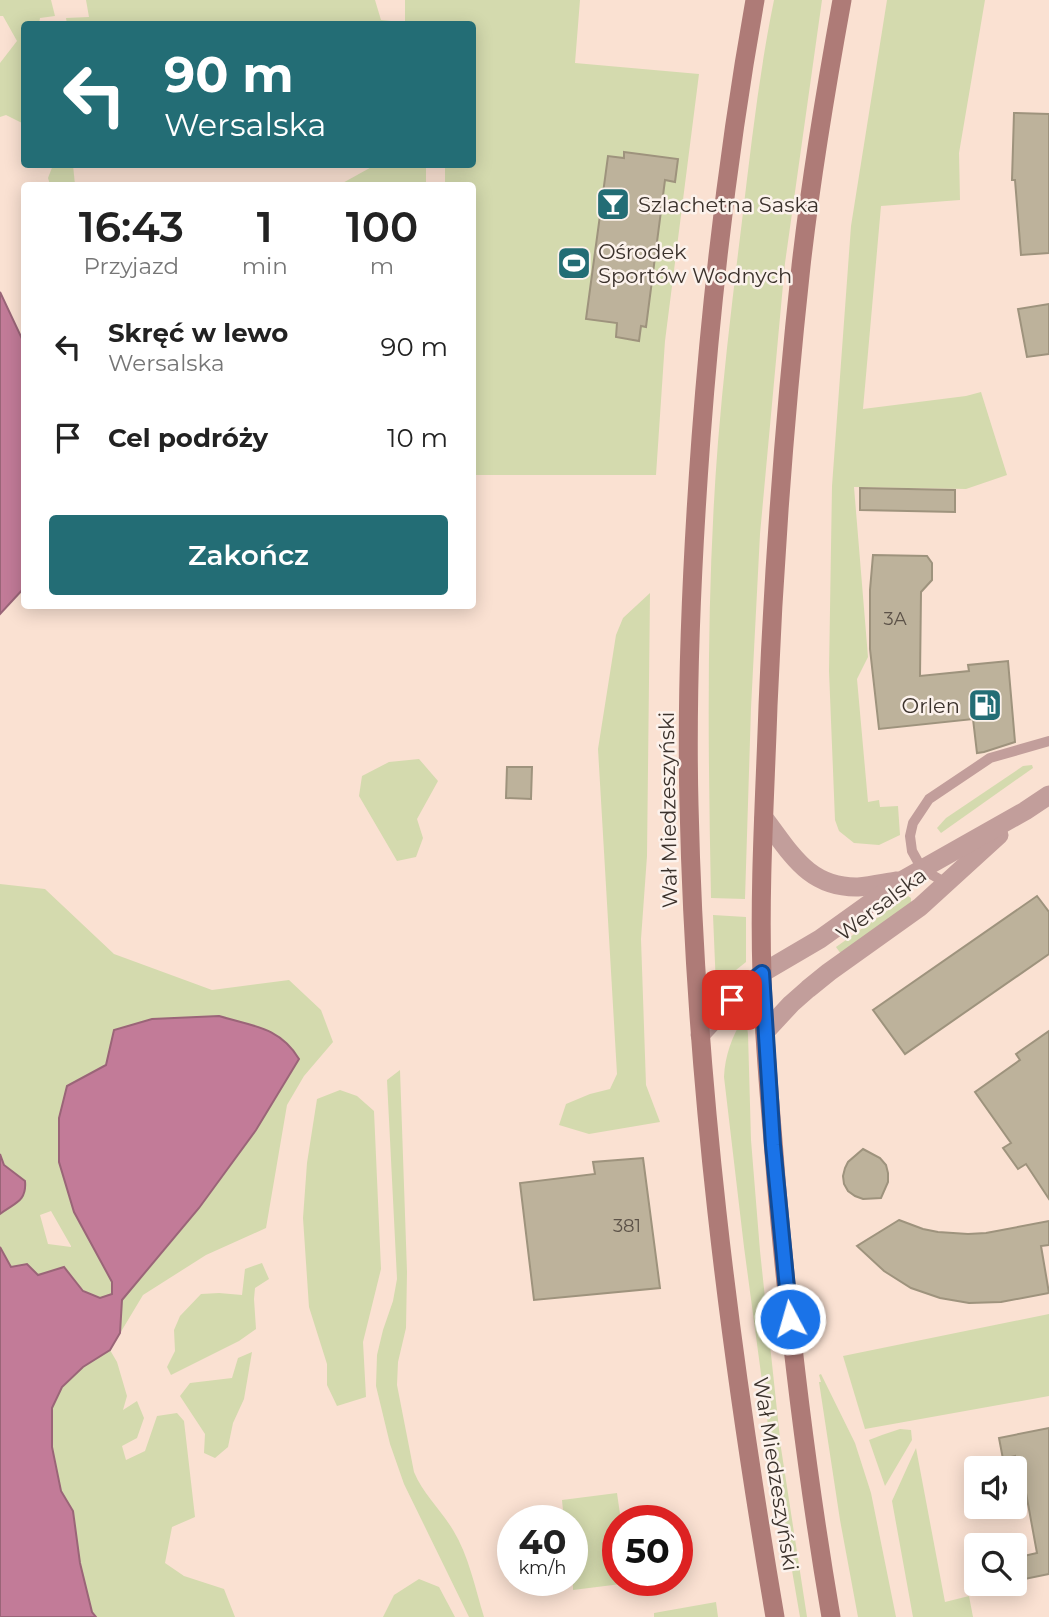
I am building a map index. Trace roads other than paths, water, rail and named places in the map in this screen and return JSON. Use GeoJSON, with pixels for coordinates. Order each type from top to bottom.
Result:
{"type":"FeatureCollection","features":[{"type":"Feature","properties":{"kind":"main road","name":"Wał Miedzeszyński"},"geometry":{"type":"LineString","coordinates":[[755,0],[733,132],[706,365],[693,554],[689,804],[700,1035],[710,1155],[726,1296],[775,1617]]}},
{"type":"Feature","properties":{"kind":"main road","name":"Wał Miedzeszyński"},"geometry":{"type":"LineString","coordinates":[[831,1617],[809,1476],[780,1226],[762,973],[764,818],[776,554],[801,265],[842,0]]}},
{"type":"Feature","properties":{"kind":"street","name":"Wersalska"},"geometry":{"type":"LineString","coordinates":[[700,1035],[743,989],[762,973],[820,939],[901,881],[1049,795]]}},
{"type":"Feature","properties":{"kind":"street","name":"Wersalska"},"geometry":{"type":"LineString","coordinates":[[765,1032],[791,1004],[829,972],[920,907],[1025,811]]}},
{"type":"Feature","properties":{"kind":"street","name":"Wersalska"},"geometry":{"type":"LineString","coordinates":[[764,818],[807,872],[820,880],[835,885],[858,887],[901,881]]}},
{"type":"Feature","properties":{"kind":"lane"},"geometry":{"type":"LineString","coordinates":[[946,883],[922,869],[912,851],[910,836],[913,823],[929,799],[990,758],[1049,741]]}},
{"type":"Feature","properties":{"kind":"place","name":"Szlachetna Saska"},"geometry":{"type":"Point","coordinates":[613,204]}},
{"type":"Feature","properties":{"kind":"place","name":"Ośrodek Sportów Wodnych"},"geometry":{"type":"Point","coordinates":[574,263]}},
{"type":"Feature","properties":{"kind":"place","name":"Orlen"},"geometry":{"type":"Point","coordinates":[985,705]}}]}
